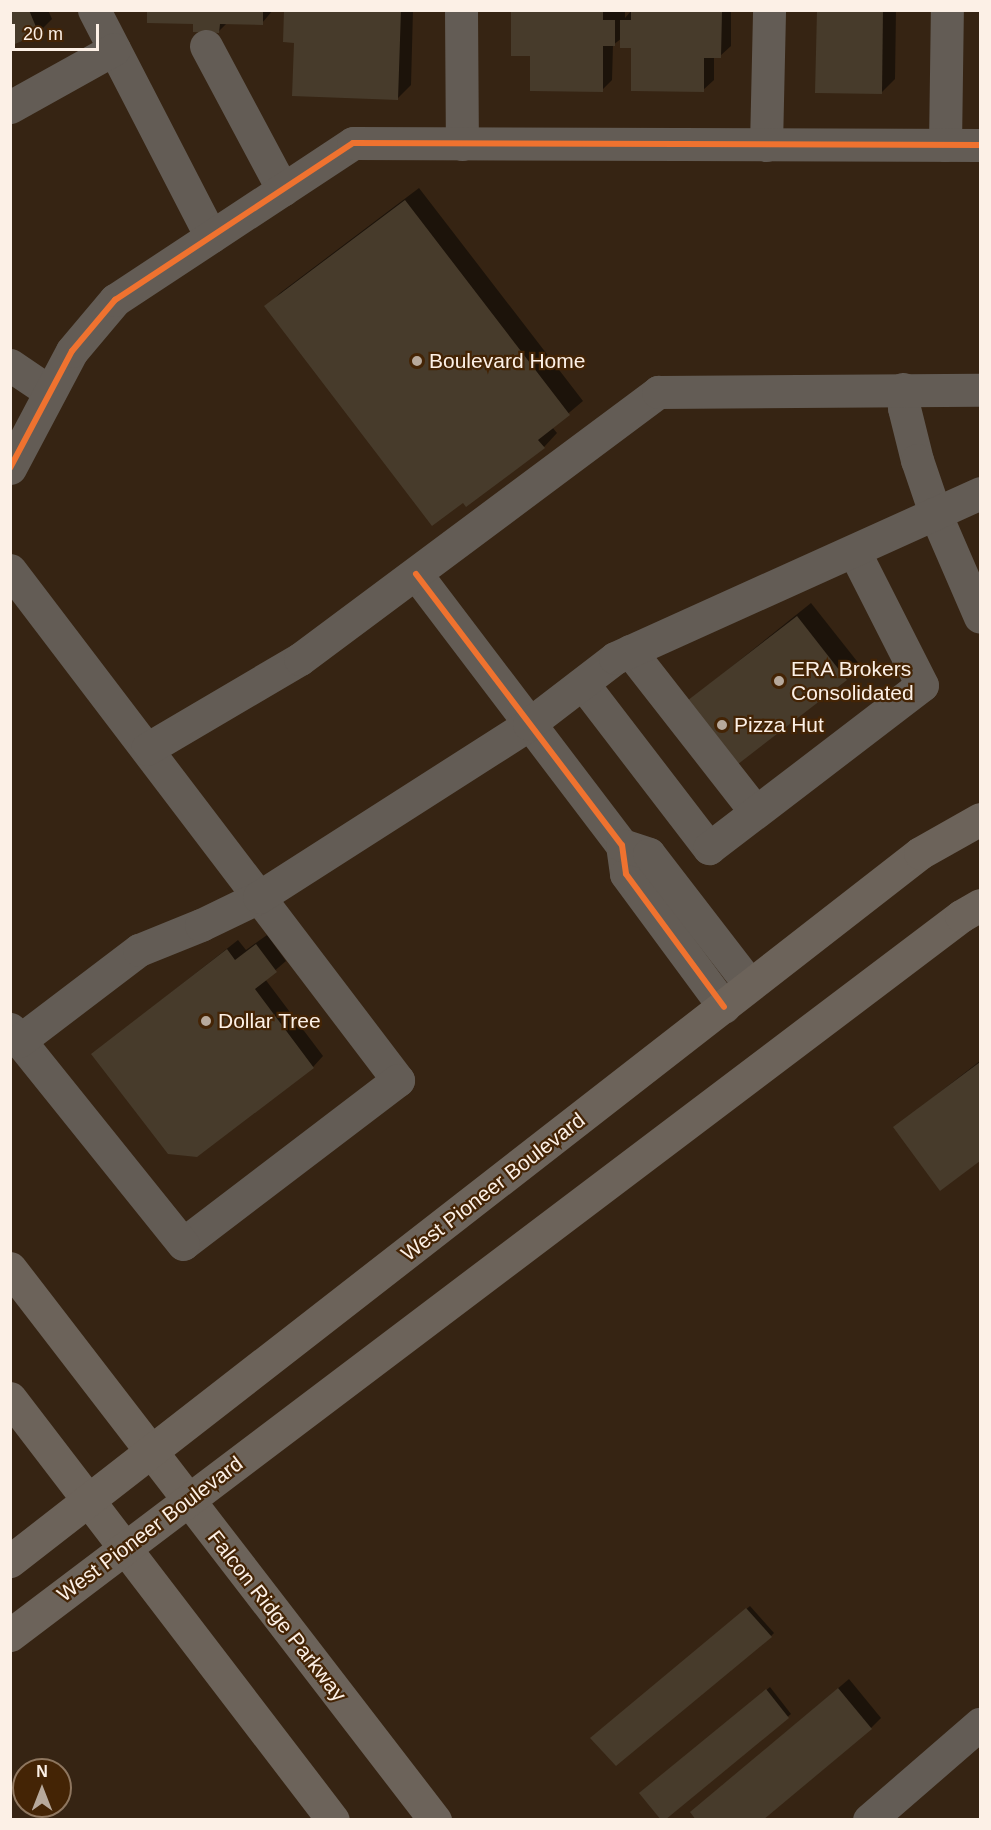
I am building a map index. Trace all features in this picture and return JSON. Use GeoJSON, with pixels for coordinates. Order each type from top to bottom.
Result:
{"type":"FeatureCollection","features":[{"type":"Feature","properties":{"kind":"main road","name":"West Pioneer Boulevard"},"geometry":{"type":"LineString","coordinates":[[10,1561],[91,1501],[920,853],[981,819]]}},
{"type":"Feature","properties":{"kind":"main road","name":"West Pioneer Boulevard"},"geometry":{"type":"LineString","coordinates":[[10,1635],[961,916],[981,905]]}},
{"type":"Feature","properties":{"kind":"main road","name":"Falcon Ridge Parkway"},"geometry":{"type":"LineString","coordinates":[[10,1268],[186,1500],[435,1820]]}},
{"type":"Feature","properties":{"kind":"main road"},"geometry":{"type":"LineString","coordinates":[[10,1398],[333,1820]]}},
{"type":"Feature","properties":{"kind":"street"},"geometry":{"type":"LineString","coordinates":[[94,10],[211,237]]}},
{"type":"Feature","properties":{"kind":"street"},"geometry":{"type":"LineString","coordinates":[[461,10],[462,144]]}},
{"type":"Feature","properties":{"kind":"street"},"geometry":{"type":"LineString","coordinates":[[766,145],[769,10]]}},
{"type":"Feature","properties":{"kind":"street"},"geometry":{"type":"LineString","coordinates":[[945,145],[947,10]]}},
{"type":"Feature","properties":{"kind":"street"},"geometry":{"type":"LineString","coordinates":[[206,45],[283,190]]}},
{"type":"Feature","properties":{"kind":"street"},"geometry":{"type":"LineString","coordinates":[[10,107],[114,49]]}},
{"type":"Feature","properties":{"kind":"street"},"geometry":{"type":"LineString","coordinates":[[10,468],[72,351],[115,300],[353,143],[981,145]]}},
{"type":"Feature","properties":{"kind":"street"},"geometry":{"type":"LineString","coordinates":[[10,365],[50,392]]}},
{"type":"Feature","properties":{"kind":"street"},"geometry":{"type":"LineString","coordinates":[[903,389],[904,408],[914,450],[935,513],[981,617]]}},
{"type":"Feature","properties":{"kind":"street"},"geometry":{"type":"LineString","coordinates":[[147,749],[300,659],[658,392],[981,390]]}},
{"type":"Feature","properties":{"kind":"street"},"geometry":{"type":"LineString","coordinates":[[10,570],[147,749],[259,897],[398,1080],[183,1244],[15,1035],[138,950],[201,925],[259,897],[529,724],[615,658],[981,494]]}},
{"type":"Feature","properties":{"kind":"street"},"geometry":{"type":"LineString","coordinates":[[584,684],[709,848],[922,685],[854,551]]}},
{"type":"Feature","properties":{"kind":"street"},"geometry":{"type":"LineString","coordinates":[[416,574],[622,845],[626,874],[724,1007]]}},
{"type":"Feature","properties":{"kind":"street"},"geometry":{"type":"LineString","coordinates":[[630,651],[756,812]]}},
{"type":"Feature","properties":{"kind":"street"},"geometry":{"type":"LineString","coordinates":[[622,845],[649,854],[750,985]]}},
{"type":"Feature","properties":{"kind":"street"},"geometry":{"type":"LineString","coordinates":[[869,1820],[981,1724]]}},
{"type":"Feature","properties":{"kind":"building"},"geometry":{"type":"Polygon","coordinates":[[[10,10],[29,10],[39,34],[10,46],[10,10]]]}},
{"type":"Feature","properties":{"kind":"building"},"geometry":{"type":"Polygon","coordinates":[[[147,10],[263,10],[263,25],[220,24],[219,33],[193,32],[193,24],[147,23],[147,10]]]}},
{"type":"Feature","properties":{"kind":"building"},"geometry":{"type":"Polygon","coordinates":[[[284,10],[401,10],[398,100],[292,96],[294,43],[283,42],[284,10]]]}},
{"type":"Feature","properties":{"kind":"building"},"geometry":{"type":"Polygon","coordinates":[[[511,10],[603,10],[603,20],[615,20],[615,46],[603,46],[603,92],[530,91],[530,56],[511,56],[511,10]]]}},
{"type":"Feature","properties":{"kind":"building"},"geometry":{"type":"Polygon","coordinates":[[[631,10],[722,12],[721,58],[704,58],[704,92],[631,91],[631,48],[620,48],[620,20],[631,20],[631,10]]]}},
{"type":"Feature","properties":{"kind":"building"},"geometry":{"type":"Polygon","coordinates":[[[817,10],[883,10],[882,94],[815,93],[817,10]]]}},
{"type":"Feature","properties":{"kind":"building","name":"Boulevard Home"},"geometry":{"type":"Polygon","coordinates":[[[405,200],[570,415],[538,440],[545,448],[466,507],[463,503],[432,526],[264,306],[405,200]]]}},
{"type":"Feature","properties":{"kind":"building"},"geometry":{"type":"Polygon","coordinates":[[[797,616],[847,680],[733,768],[683,704],[797,616]]]}},
{"type":"Feature","properties":{"kind":"building","name":"Dollar Tree"},"geometry":{"type":"Polygon","coordinates":[[[256,944],[277,972],[255,989],[314,1068],[197,1157],[168,1154],[91,1054],[227,949],[235,960],[256,944]]]}},
{"type":"Feature","properties":{"kind":"building"},"geometry":{"type":"Polygon","coordinates":[[[980,1062],[980,1161],[940,1191],[893,1127],[980,1062]]]}},
{"type":"Feature","properties":{"kind":"building"},"geometry":{"type":"Polygon","coordinates":[[[746,1608],[772,1637],[616,1766],[590,1738],[746,1608]]]}},
{"type":"Feature","properties":{"kind":"building"},"geometry":{"type":"Polygon","coordinates":[[[838,1688],[872,1729],[763,1820],[696,1820],[690,1812],[838,1688]]]}},
{"type":"Feature","properties":{"kind":"building"},"geometry":{"type":"Polygon","coordinates":[[[766,1689],[789,1718],[665,1820],[661,1820],[639,1793],[766,1689]]]}},
{"type":"Feature","properties":{"kind":"cycle path"},"geometry":{"type":"LineString","coordinates":[[10,468],[72,351],[115,300],[353,143],[980,145]]}},
{"type":"Feature","properties":{"kind":"cycle path"},"geometry":{"type":"LineString","coordinates":[[416,574],[622,845],[626,874],[724,1007]]}},
{"type":"Feature","properties":{"kind":"place","name":"Boulevard Home"},"geometry":{"type":"Point","coordinates":[417,361]}},
{"type":"Feature","properties":{"kind":"place","name":"ERA Brokers Consolidated"},"geometry":{"type":"Point","coordinates":[779,681]}},
{"type":"Feature","properties":{"kind":"place","name":"Pizza Hut"},"geometry":{"type":"Point","coordinates":[722,725]}},
{"type":"Feature","properties":{"kind":"place","name":"Dollar Tree"},"geometry":{"type":"Point","coordinates":[206,1021]}}]}
